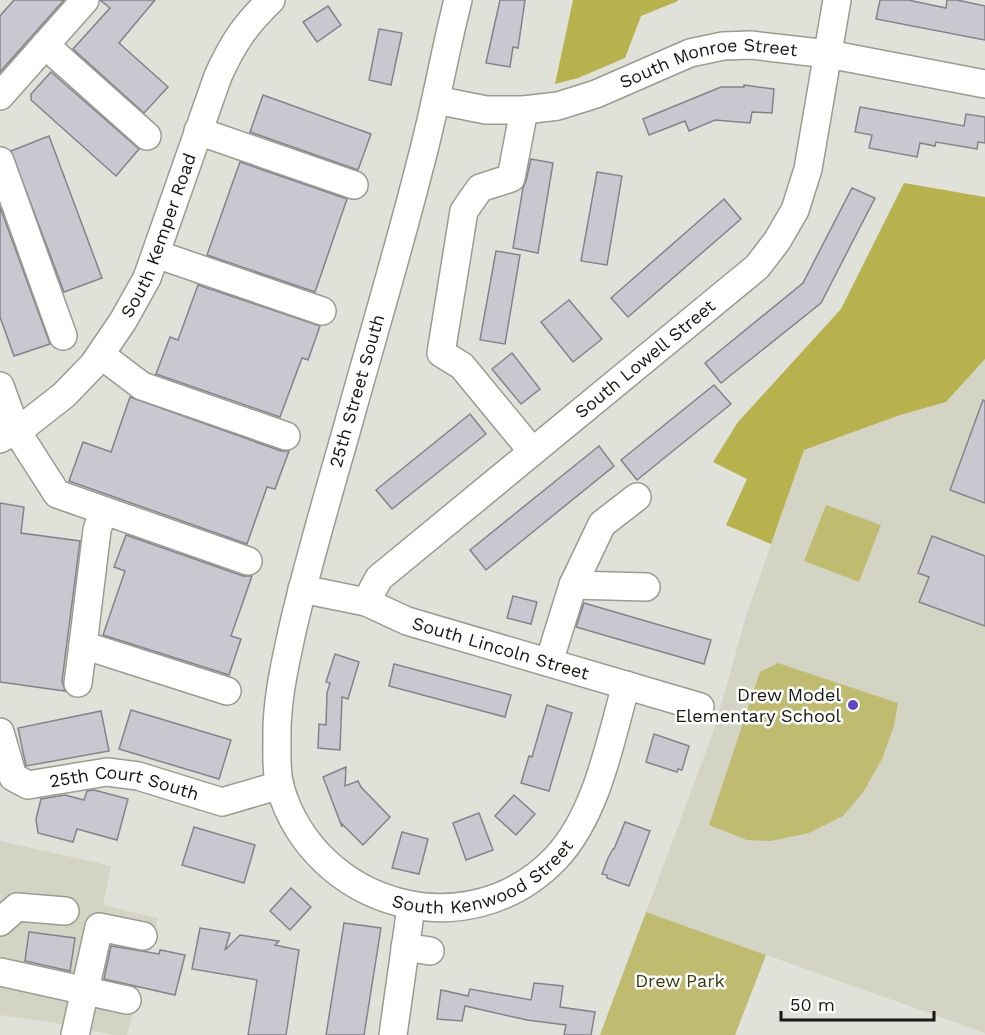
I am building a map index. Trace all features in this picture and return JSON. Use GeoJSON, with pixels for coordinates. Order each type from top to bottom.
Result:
{"type":"FeatureCollection","features":[{"type":"Feature","properties":{"kind":"street"},"geometry":{"type":"LineString","coordinates":[[0,96],[85,0]]}},
{"type":"Feature","properties":{"kind":"street","name":"South Kemper Road"},"geometry":{"type":"LineString","coordinates":[[8,435],[27,424],[64,395],[101,355],[147,278],[218,76],[232,45],[250,20],[271,0]]}},
{"type":"Feature","properties":{"kind":"street","name":"25th Street South"},"geometry":{"type":"LineString","coordinates":[[280,785],[276,738],[282,679],[302,589],[420,164],[458,0]]}},
{"type":"Feature","properties":{"kind":"street","name":"South Lowell Street"},"geometry":{"type":"LineString","coordinates":[[366,602],[379,578],[757,267],[777,241],[795,210],[808,169],[837,0]]}},
{"type":"Feature","properties":{"kind":"street"},"geometry":{"type":"LineString","coordinates":[[45,45],[147,136]]}},
{"type":"Feature","properties":{"kind":"street","name":"South Monroe Street"},"geometry":{"type":"LineString","coordinates":[[436,100],[486,110],[525,110],[558,106],[596,94],[690,53],[723,46],[751,45],[828,54],[985,84]]}},
{"type":"Feature","properties":{"kind":"street"},"geometry":{"type":"LineString","coordinates":[[525,110],[511,178],[480,188],[464,211],[441,353],[462,366],[532,451]]}},
{"type":"Feature","properties":{"kind":"street"},"geometry":{"type":"LineString","coordinates":[[198,131],[354,186]]}},
{"type":"Feature","properties":{"kind":"street"},"geometry":{"type":"LineString","coordinates":[[0,161],[63,336]]}},
{"type":"Feature","properties":{"kind":"street"},"geometry":{"type":"LineString","coordinates":[[156,254],[322,310]]}},
{"type":"Feature","properties":{"kind":"street"},"geometry":{"type":"LineString","coordinates":[[101,355],[142,386],[286,436]]}},
{"type":"Feature","properties":{"kind":"street"},"geometry":{"type":"LineString","coordinates":[[0,386],[8,435],[57,494],[248,561]]}},
{"type":"Feature","properties":{"kind":"street"},"geometry":{"type":"LineString","coordinates":[[549,662],[573,585],[602,524],[637,497]]}},
{"type":"Feature","properties":{"kind":"street"},"geometry":{"type":"LineString","coordinates":[[78,683],[97,530],[103,512]]}},
{"type":"Feature","properties":{"kind":"street"},"geometry":{"type":"LineString","coordinates":[[573,585],[646,587]]}},
{"type":"Feature","properties":{"kind":"street","name":"South Lincoln Street"},"geometry":{"type":"LineString","coordinates":[[302,589],[366,602],[406,621],[700,707]]}},
{"type":"Feature","properties":{"kind":"street"},"geometry":{"type":"LineString","coordinates":[[83,645],[227,691]]}},
{"type":"Feature","properties":{"kind":"street","name":"South Kenwood Street"},"geometry":{"type":"LineString","coordinates":[[280,785],[297,825],[316,851],[340,875],[370,894],[411,907],[451,908],[494,900],[525,883],[545,879],[555,859],[578,830],[596,789],[626,685]]}},
{"type":"Feature","properties":{"kind":"street","name":"25th Court South"},"geometry":{"type":"LineString","coordinates":[[0,732],[13,777],[28,785],[107,772],[138,776],[222,802],[280,785]]}},
{"type":"Feature","properties":{"kind":"street"},"geometry":{"type":"LineString","coordinates":[[0,922],[17,907],[65,911]]}},
{"type":"Feature","properties":{"kind":"street"},"geometry":{"type":"LineString","coordinates":[[394,1035],[418,949],[411,907]]}},
{"type":"Feature","properties":{"kind":"street"},"geometry":{"type":"LineString","coordinates":[[75,1035],[99,927],[143,936]]}},
{"type":"Feature","properties":{"kind":"street"},"geometry":{"type":"LineString","coordinates":[[0,972],[127,1000]]}},
{"type":"Feature","properties":{"kind":"shaded area"},"geometry":{"type":"Polygon","coordinates":[[[573,0],[678,1],[641,16],[625,58],[578,78],[555,84],[573,0]]]}},
{"type":"Feature","properties":{"kind":"shaded area"},"geometry":{"type":"Polygon","coordinates":[[[904,183],[985,197],[985,359],[946,402],[900,415],[804,450],[771,544],[726,525],[747,479],[713,462],[738,422],[841,309],[904,183]]]}},
{"type":"Feature","properties":{"kind":"shaded area","name":"Drew Model Elementary School"},"geometry":{"type":"Polygon","coordinates":[[[985,359],[985,1033],[646,912],[715,727],[746,616],[804,450],[900,415],[946,402],[985,359]]]}},
{"type":"Feature","properties":{"kind":"shaded area"},"geometry":{"type":"Polygon","coordinates":[[[0,841],[111,866],[103,905],[158,918],[127,1035],[113,1035],[0,1015],[0,841]]]}},
{"type":"Feature","properties":{"kind":"green space"},"geometry":{"type":"Polygon","coordinates":[[[826,505],[881,525],[859,582],[804,561],[826,505]]]}},
{"type":"Feature","properties":{"kind":"green space"},"geometry":{"type":"Polygon","coordinates":[[[778,663],[898,703],[894,726],[882,759],[864,791],[843,816],[809,833],[771,841],[747,840],[709,825],[760,672],[778,663]]]}},
{"type":"Feature","properties":{"kind":"green space","name":"Drew Park"},"geometry":{"type":"Polygon","coordinates":[[[646,912],[766,955],[735,1035],[600,1035],[646,912]]]}},
{"type":"Feature","properties":{"kind":"building"},"geometry":{"type":"Polygon","coordinates":[[[14,0],[64,0],[0,72],[0,16],[14,0]]]}},
{"type":"Feature","properties":{"kind":"building"},"geometry":{"type":"Polygon","coordinates":[[[100,0],[155,0],[119,43],[168,87],[144,113],[73,49],[110,8],[100,0]]]}},
{"type":"Feature","properties":{"kind":"building"},"geometry":{"type":"Polygon","coordinates":[[[500,0],[525,0],[518,48],[513,47],[510,67],[486,63],[500,0]]]}},
{"type":"Feature","properties":{"kind":"building"},"geometry":{"type":"Polygon","coordinates":[[[880,0],[908,0],[946,8],[947,0],[957,0],[985,6],[985,40],[876,19],[880,0]]]}},
{"type":"Feature","properties":{"kind":"building"},"geometry":{"type":"Polygon","coordinates":[[[328,6],[341,25],[317,42],[303,22],[328,6]]]}},
{"type":"Feature","properties":{"kind":"building"},"geometry":{"type":"Polygon","coordinates":[[[379,29],[402,33],[391,85],[369,80],[379,29]]]}},
{"type":"Feature","properties":{"kind":"building"},"geometry":{"type":"Polygon","coordinates":[[[51,72],[139,149],[116,176],[31,100],[31,94],[51,72]]]}},
{"type":"Feature","properties":{"kind":"building"},"geometry":{"type":"Polygon","coordinates":[[[744,85],[774,89],[772,113],[752,112],[750,123],[715,120],[689,131],[685,121],[649,135],[643,119],[721,87],[744,87],[744,85]]]}},
{"type":"Feature","properties":{"kind":"building"},"geometry":{"type":"Polygon","coordinates":[[[263,95],[371,134],[358,170],[250,132],[263,95]]]}},
{"type":"Feature","properties":{"kind":"building"},"geometry":{"type":"Polygon","coordinates":[[[860,107],[964,126],[966,114],[985,117],[985,143],[978,142],[977,149],[936,142],[935,146],[920,143],[917,157],[869,148],[872,135],[855,132],[860,107]]]}},
{"type":"Feature","properties":{"kind":"building"},"geometry":{"type":"Polygon","coordinates":[[[49,136],[102,278],[64,292],[11,151],[49,136]]]}},
{"type":"Feature","properties":{"kind":"building"},"geometry":{"type":"Polygon","coordinates":[[[531,159],[553,163],[538,253],[513,248],[523,188],[531,159]]]}},
{"type":"Feature","properties":{"kind":"building"},"geometry":{"type":"Polygon","coordinates":[[[240,162],[347,199],[315,292],[207,255],[240,162]]]}},
{"type":"Feature","properties":{"kind":"building"},"geometry":{"type":"Polygon","coordinates":[[[597,172],[622,176],[607,265],[581,261],[597,172]]]}},
{"type":"Feature","properties":{"kind":"building"},"geometry":{"type":"Polygon","coordinates":[[[852,188],[875,198],[821,303],[721,383],[705,363],[803,283],[852,188]]]}},
{"type":"Feature","properties":{"kind":"building"},"geometry":{"type":"Polygon","coordinates":[[[724,199],[741,219],[628,317],[611,298],[724,199]]]}},
{"type":"Feature","properties":{"kind":"building"},"geometry":{"type":"Polygon","coordinates":[[[0,207],[50,344],[14,356],[0,317],[0,207]]]}},
{"type":"Feature","properties":{"kind":"building"},"geometry":{"type":"Polygon","coordinates":[[[496,251],[520,255],[505,344],[480,340],[496,251]]]}},
{"type":"Feature","properties":{"kind":"building"},"geometry":{"type":"Polygon","coordinates":[[[198,285],[320,326],[308,360],[302,358],[280,417],[156,374],[170,337],[178,340],[198,285]]]}},
{"type":"Feature","properties":{"kind":"building"},"geometry":{"type":"Polygon","coordinates":[[[569,300],[602,339],[573,362],[541,322],[569,300]]]}},
{"type":"Feature","properties":{"kind":"building"},"geometry":{"type":"Polygon","coordinates":[[[512,353],[540,389],[521,404],[492,369],[512,353]]]}},
{"type":"Feature","properties":{"kind":"building"},"geometry":{"type":"Polygon","coordinates":[[[714,385],[731,404],[637,480],[621,460],[714,385]]]}},
{"type":"Feature","properties":{"kind":"building"},"geometry":{"type":"Polygon","coordinates":[[[130,397],[281,451],[289,451],[275,489],[267,487],[247,544],[69,481],[83,442],[111,452],[130,397]]]}},
{"type":"Feature","properties":{"kind":"building"},"geometry":{"type":"Polygon","coordinates":[[[983,400],[985,401],[985,503],[950,490],[983,400]]]}},
{"type":"Feature","properties":{"kind":"building"},"geometry":{"type":"Polygon","coordinates":[[[470,414],[486,434],[392,509],[376,490],[470,414]]]}},
{"type":"Feature","properties":{"kind":"building"},"geometry":{"type":"Polygon","coordinates":[[[599,446],[614,466],[486,570],[470,550],[599,446]]]}},
{"type":"Feature","properties":{"kind":"building"},"geometry":{"type":"Polygon","coordinates":[[[0,503],[24,507],[21,533],[80,541],[62,681],[65,691],[0,682],[0,503]]]}},
{"type":"Feature","properties":{"kind":"building"},"geometry":{"type":"Polygon","coordinates":[[[126,535],[243,576],[252,576],[231,636],[241,639],[229,675],[103,635],[125,571],[114,567],[126,535]]]}},
{"type":"Feature","properties":{"kind":"building"},"geometry":{"type":"Polygon","coordinates":[[[932,536],[985,556],[985,626],[919,602],[929,577],[918,573],[932,536]]]}},
{"type":"Feature","properties":{"kind":"building"},"geometry":{"type":"Polygon","coordinates":[[[513,596],[537,602],[531,624],[507,618],[513,596]]]}},
{"type":"Feature","properties":{"kind":"building"},"geometry":{"type":"Polygon","coordinates":[[[584,603],[711,640],[704,664],[576,627],[584,603]]]}},
{"type":"Feature","properties":{"kind":"building"},"geometry":{"type":"Polygon","coordinates":[[[335,654],[359,662],[348,699],[342,697],[340,750],[318,748],[319,724],[326,725],[327,693],[330,683],[326,682],[335,654]]]}},
{"type":"Feature","properties":{"kind":"building"},"geometry":{"type":"Polygon","coordinates":[[[394,664],[511,695],[505,717],[389,686],[394,664]]]}},
{"type":"Feature","properties":{"kind":"building"},"geometry":{"type":"Polygon","coordinates":[[[547,705],[572,713],[549,791],[521,783],[529,756],[532,757],[547,705]]]}},
{"type":"Feature","properties":{"kind":"building"},"geometry":{"type":"Polygon","coordinates":[[[131,710],[231,740],[219,779],[119,749],[131,710]]]}},
{"type":"Feature","properties":{"kind":"building"},"geometry":{"type":"Polygon","coordinates":[[[101,711],[109,751],[26,766],[18,728],[101,711]]]}},
{"type":"Feature","properties":{"kind":"building"},"geometry":{"type":"Polygon","coordinates":[[[654,734],[689,746],[682,770],[678,769],[677,772],[646,762],[654,734]]]}},
{"type":"Feature","properties":{"kind":"building"},"geometry":{"type":"Polygon","coordinates":[[[346,767],[345,786],[358,781],[390,817],[363,845],[342,824],[342,827],[323,777],[346,767]]]}},
{"type":"Feature","properties":{"kind":"building"},"geometry":{"type":"Polygon","coordinates":[[[94,790],[128,799],[117,840],[77,829],[73,842],[38,833],[36,819],[41,799],[65,795],[84,800],[87,791],[94,790]]]}},
{"type":"Feature","properties":{"kind":"building"},"geometry":{"type":"Polygon","coordinates":[[[514,795],[535,814],[516,835],[495,816],[514,795]]]}},
{"type":"Feature","properties":{"kind":"building"},"geometry":{"type":"Polygon","coordinates":[[[479,813],[493,850],[466,860],[453,823],[479,813]]]}},
{"type":"Feature","properties":{"kind":"building"},"geometry":{"type":"Polygon","coordinates":[[[625,822],[650,831],[629,886],[602,874],[625,822]]]}},
{"type":"Feature","properties":{"kind":"building"},"geometry":{"type":"Polygon","coordinates":[[[194,827],[255,845],[244,883],[182,865],[194,827]]]}},
{"type":"Feature","properties":{"kind":"building"},"geometry":{"type":"Polygon","coordinates":[[[402,832],[428,839],[419,874],[392,868],[402,832]]]}},
{"type":"Feature","properties":{"kind":"building"},"geometry":{"type":"Polygon","coordinates":[[[291,888],[311,907],[290,930],[270,911],[291,888]]]}},
{"type":"Feature","properties":{"kind":"building"},"geometry":{"type":"Polygon","coordinates":[[[344,923],[381,928],[364,1035],[326,1035],[344,923]]]}},
{"type":"Feature","properties":{"kind":"building"},"geometry":{"type":"Polygon","coordinates":[[[200,928],[230,933],[225,950],[240,935],[279,941],[275,945],[299,950],[286,1035],[248,1035],[257,980],[192,969],[200,928]]]}},
{"type":"Feature","properties":{"kind":"building"},"geometry":{"type":"Polygon","coordinates":[[[29,932],[75,938],[70,971],[25,961],[29,932]]]}},
{"type":"Feature","properties":{"kind":"building"},"geometry":{"type":"Polygon","coordinates":[[[111,946],[159,954],[160,950],[185,955],[175,995],[104,979],[111,946]]]}},
{"type":"Feature","properties":{"kind":"building"},"geometry":{"type":"Polygon","coordinates":[[[534,983],[563,986],[560,1007],[595,1012],[591,1035],[564,1035],[566,1025],[527,1020],[465,1006],[462,1021],[437,1019],[441,990],[468,996],[470,989],[531,1000],[534,983]]]}},
{"type":"Feature","properties":{"kind":"place","name":"Drew Model Elementary School"},"geometry":{"type":"Point","coordinates":[853,705]}}]}
